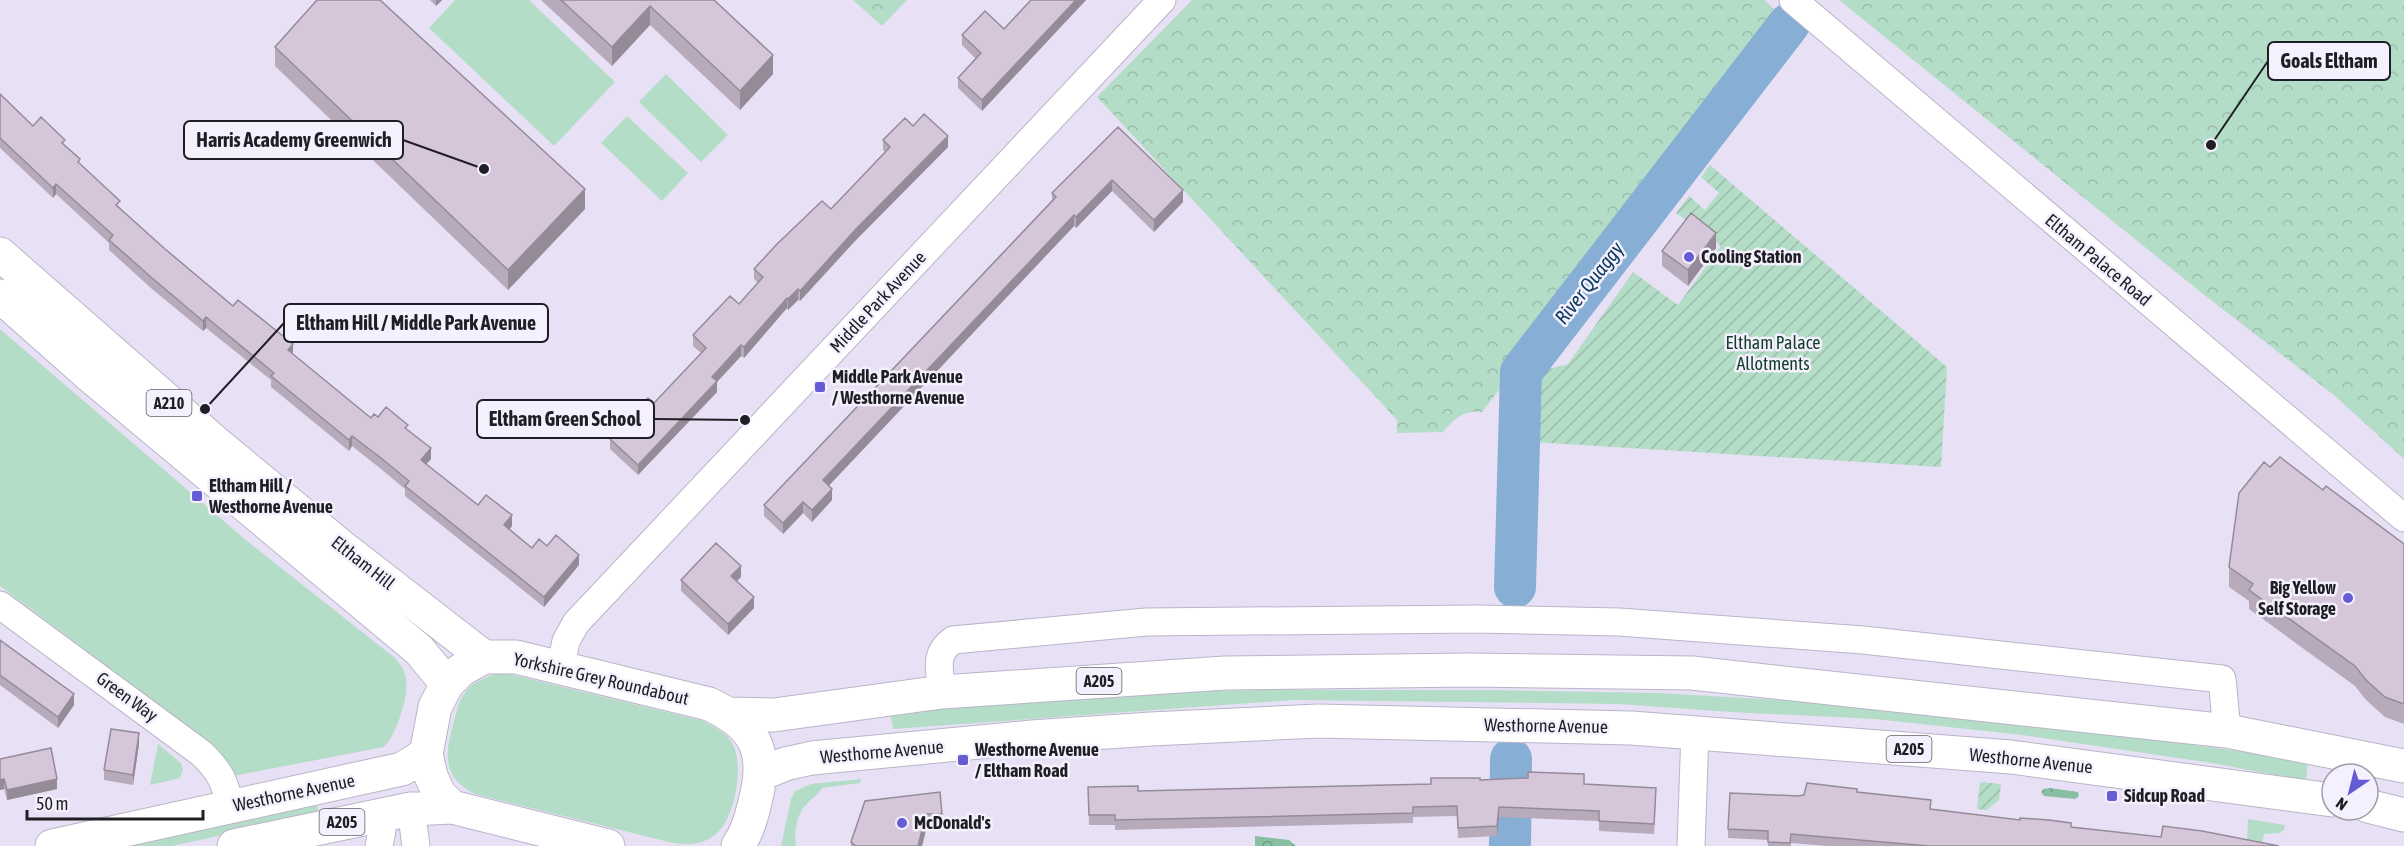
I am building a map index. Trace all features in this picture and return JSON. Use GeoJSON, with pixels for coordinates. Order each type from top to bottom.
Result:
{"type":"FeatureCollection","features":[{"type":"Feature","properties":{"kind":"main road","name":"Eltham Hill"},"geometry":{"type":"LineString","coordinates":[[0,255],[234,458],[342,547],[484,657]]}},
{"type":"Feature","properties":{"kind":"main road","name":"Eltham Hill"},"geometry":{"type":"LineString","coordinates":[[0,296],[87,374],[419,650],[447,684]]}},
{"type":"Feature","properties":{"kind":"main road","name":"Yorkshire Grey Roundabout"},"geometry":{"type":"LineString","coordinates":[[484,657],[516,657],[561,666],[709,704],[731,714],[751,735],[759,752],[761,774],[744,843]]}},
{"type":"Feature","properties":{"kind":"main road"},"geometry":{"type":"LineString","coordinates":[[452,807],[439,794],[431,776],[426,754],[435,706],[447,684],[461,670],[484,657]]}},
{"type":"Feature","properties":{"kind":"main road","name":"A205"},"geometry":{"type":"LineString","coordinates":[[731,714],[774,715],[941,682],[1225,673],[1469,670],[1692,673],[2227,731],[2404,766]]}},
{"type":"Feature","properties":{"kind":"main road","name":"Westhorne Avenue"},"geometry":{"type":"LineString","coordinates":[[761,774],[785,764],[812,758],[1032,737],[1330,721],[1695,731],[2011,757],[2320,798]]}},
{"type":"Feature","properties":{"kind":"main road","name":"Westhorne Avenue"},"geometry":{"type":"LineString","coordinates":[[52,846],[402,769],[426,754]]}},
{"type":"Feature","properties":{"kind":"main road","name":"A205"},"geometry":{"type":"LineString","coordinates":[[234,846],[379,831],[411,809],[452,807],[608,846]]}},
{"type":"Feature","properties":{"kind":"main road"},"geometry":{"type":"LineString","coordinates":[[2380,809],[2404,815]]}},
{"type":"Feature","properties":{"kind":"street","name":"Middle Park Avenue"},"geometry":{"type":"LineString","coordinates":[[561,666],[566,641],[576,623],[1162,0]]}},
{"type":"Feature","properties":{"kind":"street","name":"Eltham Palace Road"},"geometry":{"type":"LineString","coordinates":[[1793,0],[2404,518]]}},
{"type":"Feature","properties":{"kind":"street","name":"Green Way"},"geometry":{"type":"LineString","coordinates":[[0,605],[201,753],[218,769],[224,780],[231,807]]}},
{"type":"Feature","properties":{"kind":"street"},"geometry":{"type":"LineString","coordinates":[[941,682],[939,658],[943,647],[953,640],[1146,622],[1477,619],[1619,622],[1863,640],[2222,680],[2227,731]]}},
{"type":"Feature","properties":{"kind":"street"},"geometry":{"type":"LineString","coordinates":[[1691,846],[1695,731]]}},
{"type":"Feature","properties":{"kind":"street"},"geometry":{"type":"LineString","coordinates":[[411,809],[416,846]]}},
{"type":"Feature","properties":{"kind":"green space"},"geometry":{"type":"Polygon","coordinates":[[[455,0],[529,0],[615,82],[554,146],[429,28],[455,0]]]}},
{"type":"Feature","properties":{"kind":"green space"},"geometry":{"type":"Polygon","coordinates":[[[853,0],[907,0],[882,26],[853,0]]]}},
{"type":"Feature","properties":{"kind":"green space"},"geometry":{"type":"Polygon","coordinates":[[[1192,0],[1765,0],[1785,21],[1482,412],[1470,412],[1460,416],[1443,432],[1397,433],[1397,420],[1097,97],[1192,0]]]}},
{"type":"Feature","properties":{"kind":"green space"},"geometry":{"type":"Polygon","coordinates":[[[1839,0],[2404,0],[2404,459],[2335,396],[2198,290],[1839,0]]]}},
{"type":"Feature","properties":{"kind":"green space"},"geometry":{"type":"Polygon","coordinates":[[[666,74],[728,135],[701,162],[639,102],[666,74]]]}},
{"type":"Feature","properties":{"kind":"green space"},"geometry":{"type":"Polygon","coordinates":[[[627,116],[688,173],[662,201],[601,143],[627,116]]]}},
{"type":"Feature","properties":{"kind":"green space","name":"Eltham Palace Allotments"},"geometry":{"type":"Polygon","coordinates":[[[1710,165],[1947,367],[1941,467],[1533,442],[1529,374],[1568,364],[1633,272],[1678,305],[1721,246],[1676,213],[1689,196],[1705,210],[1719,193],[1701,177],[1710,165]]]}},
{"type":"Feature","properties":{"kind":"green space"},"geometry":{"type":"Polygon","coordinates":[[[0,329],[247,541],[395,658],[405,676],[406,696],[397,725],[384,747],[233,776],[212,750],[186,725],[0,586],[0,329]]]}},
{"type":"Feature","properties":{"kind":"green space"},"geometry":{"type":"Polygon","coordinates":[[[495,674],[509,674],[703,721],[719,730],[732,743],[738,764],[733,804],[723,827],[711,838],[701,842],[673,843],[475,794],[464,787],[456,780],[448,763],[449,744],[456,713],[469,688],[495,674]]]}},
{"type":"Feature","properties":{"kind":"green space"},"geometry":{"type":"Polygon","coordinates":[[[1258,690],[1660,693],[1949,710],[2308,761],[2306,781],[2212,763],[2022,735],[1875,719],[1619,704],[1294,700],[893,729],[890,710],[1093,694],[1258,690]]]}},
{"type":"Feature","properties":{"kind":"green space"},"geometry":{"type":"Polygon","coordinates":[[[158,744],[181,763],[183,770],[180,778],[150,785],[158,744]]]}},
{"type":"Feature","properties":{"kind":"green space"},"geometry":{"type":"Polygon","coordinates":[[[861,779],[860,783],[822,788],[800,814],[795,836],[796,846],[781,846],[791,799],[795,791],[811,784],[861,779]]]}},
{"type":"Feature","properties":{"kind":"green space"},"geometry":{"type":"Polygon","coordinates":[[[1980,782],[2001,784],[1999,800],[1987,810],[1977,809],[1980,782]]]}},
{"type":"Feature","properties":{"kind":"green space"},"geometry":{"type":"Polygon","coordinates":[[[2050,788],[2078,792],[2079,796],[2075,799],[2044,796],[2041,792],[2050,788]]]}},
{"type":"Feature","properties":{"kind":"green space"},"geometry":{"type":"Polygon","coordinates":[[[316,801],[319,814],[172,846],[109,846],[316,801]]]}},
{"type":"Feature","properties":{"kind":"green space"},"geometry":{"type":"Polygon","coordinates":[[[2248,819],[2285,825],[2284,830],[2279,833],[2264,834],[2262,846],[2247,843],[2248,819]]]}},
{"type":"Feature","properties":{"kind":"green space"},"geometry":{"type":"Polygon","coordinates":[[[1255,836],[1289,840],[1296,846],[1255,846],[1255,836]]]}},
{"type":"Feature","properties":{"kind":"building"},"geometry":{"type":"Polygon","coordinates":[[[317,0],[380,0],[585,189],[508,270],[275,47],[317,0]]]}},
{"type":"Feature","properties":{"kind":"building"},"geometry":{"type":"Polygon","coordinates":[[[561,0],[714,0],[773,55],[740,91],[650,6],[612,47],[561,0]]]}},
{"type":"Feature","properties":{"kind":"building"},"geometry":{"type":"Polygon","coordinates":[[[1031,0],[1076,0],[982,100],[958,78],[981,53],[962,35],[985,11],[1004,29],[1031,0]]]}},
{"type":"Feature","properties":{"kind":"building"},"geometry":{"type":"Polygon","coordinates":[[[0,94],[33,126],[41,117],[65,140],[62,143],[80,159],[78,162],[120,201],[116,205],[233,306],[238,300],[293,344],[288,350],[371,418],[374,414],[378,417],[386,407],[408,425],[405,428],[431,448],[421,460],[478,505],[486,495],[512,515],[504,525],[532,548],[539,539],[547,546],[556,535],[579,555],[544,597],[405,486],[409,481],[381,458],[352,436],[349,440],[271,376],[274,373],[206,317],[203,321],[109,240],[113,235],[56,184],[53,188],[0,138],[0,94]]]}},
{"type":"Feature","properties":{"kind":"building"},"geometry":{"type":"Polygon","coordinates":[[[924,114],[948,136],[855,230],[800,291],[798,289],[787,298],[744,347],[741,345],[712,377],[717,381],[638,465],[610,439],[648,398],[654,403],[706,348],[693,335],[730,296],[739,304],[763,277],[754,269],[822,201],[831,209],[890,147],[883,140],[905,118],[913,126],[924,114]]]}},
{"type":"Feature","properties":{"kind":"building"},"geometry":{"type":"Polygon","coordinates":[[[1118,127],[1183,190],[1154,220],[1112,180],[1076,217],[1074,215],[823,480],[832,489],[812,510],[803,502],[783,523],[764,505],[1056,197],[1052,193],[1118,127]]]}},
{"type":"Feature","properties":{"kind":"building"},"geometry":{"type":"Polygon","coordinates":[[[1691,213],[1716,233],[1688,270],[1662,251],[1691,213]]]}},
{"type":"Feature","properties":{"kind":"building"},"geometry":{"type":"Polygon","coordinates":[[[2280,457],[2323,490],[2326,486],[2404,544],[2404,704],[2385,697],[2366,680],[2355,666],[2249,590],[2253,584],[2229,567],[2239,493],[2264,462],[2270,467],[2280,457]]]}},
{"type":"Feature","properties":{"kind":"building"},"geometry":{"type":"Polygon","coordinates":[[[716,543],[741,566],[731,576],[754,597],[728,624],[681,580],[716,543]]]}},
{"type":"Feature","properties":{"kind":"building"},"geometry":{"type":"Polygon","coordinates":[[[0,640],[74,694],[58,717],[0,675],[0,640]]]}},
{"type":"Feature","properties":{"kind":"building"},"geometry":{"type":"Polygon","coordinates":[[[111,729],[139,733],[133,775],[104,770],[111,729]]]}},
{"type":"Feature","properties":{"kind":"building"},"geometry":{"type":"Polygon","coordinates":[[[51,748],[57,779],[7,790],[4,779],[0,780],[0,759],[51,748]]]}},
{"type":"Feature","properties":{"kind":"building"},"geometry":{"type":"Polygon","coordinates":[[[1528,772],[1584,774],[1584,784],[1656,788],[1654,824],[1599,821],[1599,811],[1499,807],[1497,826],[1458,828],[1457,806],[1413,807],[1413,813],[1251,817],[1115,820],[1115,815],[1089,815],[1088,787],[1138,786],[1138,791],[1431,784],[1431,778],[1480,778],[1480,780],[1528,778],[1528,772]]]}},
{"type":"Feature","properties":{"kind":"building"},"geometry":{"type":"Polygon","coordinates":[[[1807,783],[1857,789],[1857,792],[1931,800],[1930,809],[2020,820],[2020,818],[2049,820],[2071,823],[2071,827],[2161,837],[2163,826],[2279,846],[1929,846],[1791,834],[1790,843],[1768,842],[1768,831],[1728,829],[1730,793],[1798,796],[1804,795],[1807,783]]]}},
{"type":"Feature","properties":{"kind":"building","name":"McDonald's"},"geometry":{"type":"Polygon","coordinates":[[[940,792],[942,814],[926,814],[918,846],[856,846],[851,842],[865,801],[940,792]]]}},
{"type":"Feature","properties":{"kind":"waterway","name":"River Quaggy"},"geometry":{"type":"LineString","coordinates":[[1515,587],[1521,372],[1789,24]]}},
{"type":"Feature","properties":{"kind":"waterway","name":"River Quaggy"},"geometry":{"type":"LineString","coordinates":[[1510,846],[1511,759]]}},
{"type":"Feature","properties":{"kind":"place","name":"Goals Eltham"},"geometry":{"type":"Point","coordinates":[2211,145]}},
{"type":"Feature","properties":{"kind":"place","name":"Harris Academy Greenwich"},"geometry":{"type":"Point","coordinates":[484,169]}},
{"type":"Feature","properties":{"kind":"place","name":"Cooling Station"},"geometry":{"type":"Point","coordinates":[1689,257]}},
{"type":"Feature","properties":{"kind":"place","name":"Middle Park Avenue / Westhorne Avenue"},"geometry":{"type":"Point","coordinates":[820,387]}},
{"type":"Feature","properties":{"kind":"place","name":"Eltham Hill / Middle Park Avenue"},"geometry":{"type":"Point","coordinates":[205,409]}},
{"type":"Feature","properties":{"kind":"place","name":"Eltham Green School"},"geometry":{"type":"Point","coordinates":[745,420]}},
{"type":"Feature","properties":{"kind":"place","name":"Eltham Hill / Westhorne Avenue"},"geometry":{"type":"Point","coordinates":[197,496]}},
{"type":"Feature","properties":{"kind":"place","name":"Big Yellow Self Storage"},"geometry":{"type":"Point","coordinates":[2348,598]}},
{"type":"Feature","properties":{"kind":"place","name":"Westhorne Avenue / Eltham Road"},"geometry":{"type":"Point","coordinates":[963,760]}},
{"type":"Feature","properties":{"kind":"place","name":"Sidcup Road"},"geometry":{"type":"Point","coordinates":[2112,796]}},
{"type":"Feature","properties":{"kind":"place","name":"McDonald's"},"geometry":{"type":"Point","coordinates":[902,823]}}]}
